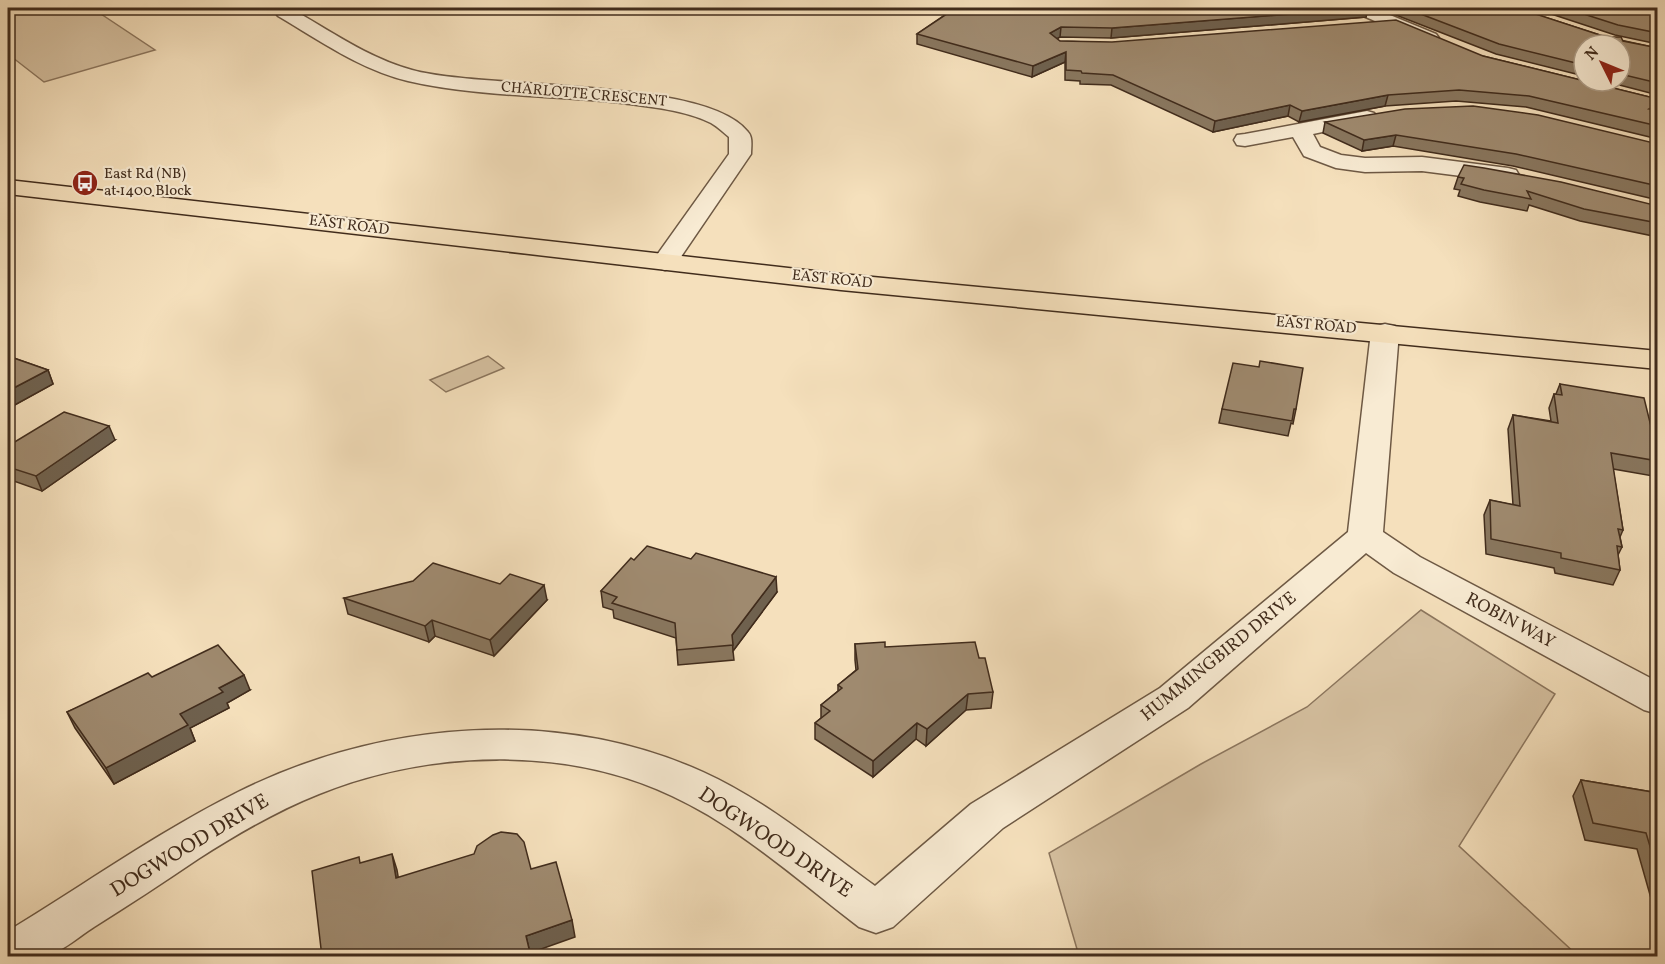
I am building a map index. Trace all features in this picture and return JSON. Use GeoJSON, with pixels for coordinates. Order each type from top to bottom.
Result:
{"type":"FeatureCollection","features":[{"type":"Feature","properties":{"kind":"main road","name":"EAST ROAD"},"geometry":{"type":"LineString","coordinates":[[8,187],[841,282],[1385,332],[1658,360]]}},
{"type":"Feature","properties":{"kind":"street","name":"CHARLOTTE CRESCENT"},"geometry":{"type":"LineString","coordinates":[[284,12],[376,63],[411,76],[453,83],[662,102],[706,112],[726,122],[740,135],[740,154],[665,262]]}},
{"type":"Feature","properties":{"kind":"street"},"geometry":{"type":"LineString","coordinates":[[1361,17],[1393,23],[1447,44]]}},
{"type":"Feature","properties":{"kind":"street"},"geometry":{"type":"LineString","coordinates":[[1245,140],[1389,114]]}},
{"type":"Feature","properties":{"kind":"street"},"geometry":{"type":"LineString","coordinates":[[1300,130],[1312,151],[1336,161],[1365,165],[1422,164],[1526,178]]}},
{"type":"Feature","properties":{"kind":"street"},"geometry":{"type":"LineString","coordinates":[[1365,536],[1385,332]]}},
{"type":"Feature","properties":{"kind":"street","name":"ROBIN WAY"},"geometry":{"type":"LineString","coordinates":[[1365,536],[1407,566],[1658,700]]}},
{"type":"Feature","properties":{"kind":"street","name":"HUMMINGBIRD DRIVE"},"geometry":{"type":"LineString","coordinates":[[876,913],[987,816],[1119,736],[1174,698],[1365,536]]}},
{"type":"Feature","properties":{"kind":"street","name":"DOGWOOD DRIVE"},"geometry":{"type":"LineString","coordinates":[[8,956],[221,823],[283,791],[340,771],[423,751],[494,744],[563,749],[608,757],[686,783],[751,822],[876,913]]}},
{"type":"Feature","properties":{"kind":"shaded area"},"geometry":{"type":"Polygon","coordinates":[[[8,8],[109,8],[98,12],[155,50],[44,82],[8,54],[8,8]]]}},
{"type":"Feature","properties":{"kind":"shaded area"},"geometry":{"type":"Polygon","coordinates":[[[488,356],[504,368],[446,392],[430,380],[488,356]]]}},
{"type":"Feature","properties":{"kind":"shaded area"},"geometry":{"type":"Polygon","coordinates":[[[1421,610],[1555,694],[1459,846],[1578,956],[1079,956],[1049,853],[1201,764],[1307,707],[1421,610]]]}},
{"type":"Feature","properties":{"kind":"building"},"geometry":{"type":"Polygon","coordinates":[[[956,8],[1368,8],[1112,28],[1061,27],[1050,33],[1060,41],[1112,42],[1396,20],[1483,56],[1572,78],[1572,93],[1632,93],[1658,99],[1658,104],[1649,109],[1658,111],[1658,126],[1529,96],[1459,90],[1388,95],[1302,111],[1290,105],[1215,121],[1113,75],[1066,70],[1066,52],[1033,66],[917,34],[956,8]]]}},
{"type":"Feature","properties":{"kind":"building"},"geometry":{"type":"Polygon","coordinates":[[[1405,8],[1517,8],[1594,33],[1572,33],[1572,62],[1499,44],[1405,8]]]}},
{"type":"Feature","properties":{"kind":"building"},"geometry":{"type":"Polygon","coordinates":[[[1565,8],[1637,8],[1658,13],[1658,33],[1618,25],[1565,8]]]}},
{"type":"Feature","properties":{"kind":"building"},"geometry":{"type":"Polygon","coordinates":[[[1632,43],[1658,48],[1658,83],[1632,77],[1632,43]]]}},
{"type":"Feature","properties":{"kind":"building"},"geometry":{"type":"Polygon","coordinates":[[[1473,106],[1538,115],[1658,144],[1658,186],[1516,154],[1396,135],[1364,140],[1325,122],[1405,109],[1473,106]]]}},
{"type":"Feature","properties":{"kind":"building"},"geometry":{"type":"Polygon","coordinates":[[[1464,165],[1561,182],[1658,206],[1658,223],[1584,209],[1527,191],[1531,199],[1461,184],[1464,178],[1458,177],[1464,165]]]}},
{"type":"Feature","properties":{"kind":"building"},"geometry":{"type":"Polygon","coordinates":[[[8,356],[48,370],[8,391],[8,356]]]}},
{"type":"Feature","properties":{"kind":"building"},"geometry":{"type":"Polygon","coordinates":[[[1260,361],[1303,368],[1292,421],[1222,409],[1233,363],[1259,367],[1260,361]]]}},
{"type":"Feature","properties":{"kind":"building"},"geometry":{"type":"Polygon","coordinates":[[[1560,384],[1644,398],[1658,461],[1611,453],[1623,530],[1618,529],[1622,547],[1617,546],[1620,570],[1561,558],[1561,553],[1491,539],[1490,500],[1520,506],[1513,415],[1558,423],[1554,394],[1562,395],[1560,384]]]}},
{"type":"Feature","properties":{"kind":"building"},"geometry":{"type":"Polygon","coordinates":[[[64,412],[109,426],[36,476],[8,467],[8,446],[64,412]]]}},
{"type":"Feature","properties":{"kind":"building"},"geometry":{"type":"Polygon","coordinates":[[[647,546],[691,559],[696,553],[776,577],[732,635],[733,645],[677,650],[675,623],[612,603],[617,597],[601,591],[631,558],[634,560],[647,546]]]}},
{"type":"Feature","properties":{"kind":"building"},"geometry":{"type":"Polygon","coordinates":[[[433,563],[500,584],[510,574],[544,585],[490,640],[432,620],[425,626],[344,598],[413,581],[433,563]]]}},
{"type":"Feature","properties":{"kind":"building"},"geometry":{"type":"Polygon","coordinates":[[[885,642],[885,647],[975,642],[979,658],[985,658],[993,692],[968,694],[927,729],[917,723],[873,761],[815,723],[830,711],[821,705],[842,688],[838,685],[858,669],[855,644],[885,642]]]}},
{"type":"Feature","properties":{"kind":"building"},"geometry":{"type":"Polygon","coordinates":[[[218,645],[244,675],[219,688],[223,692],[180,714],[188,725],[106,768],[67,712],[148,673],[152,677],[218,645]]]}},
{"type":"Feature","properties":{"kind":"building"},"geometry":{"type":"Polygon","coordinates":[[[1581,780],[1658,793],[1658,873],[1646,833],[1593,823],[1581,780]]]}},
{"type":"Feature","properties":{"kind":"building"},"geometry":{"type":"Polygon","coordinates":[[[501,832],[517,834],[524,842],[531,869],[556,862],[572,920],[526,936],[531,957],[322,957],[312,871],[359,857],[360,863],[392,854],[396,878],[474,854],[477,846],[501,832]]]}},
{"type":"Feature","properties":{"kind":"place","name":"East Rd (NB) at 1400 Block"},"geometry":{"type":"Point","coordinates":[85,183]}}]}
